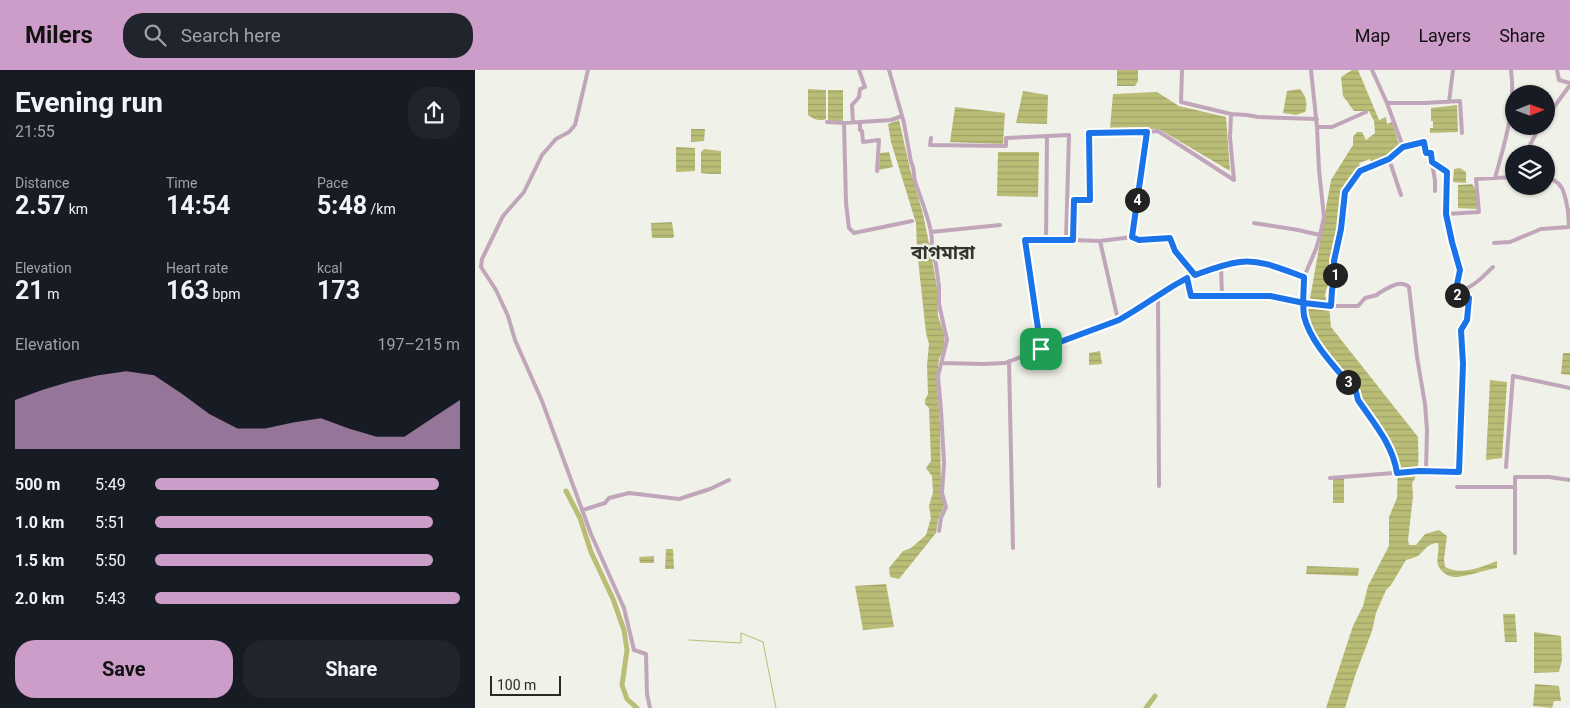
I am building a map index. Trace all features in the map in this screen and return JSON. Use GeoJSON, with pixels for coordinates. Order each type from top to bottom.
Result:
{"type":"FeatureCollection","features":[{"type":"Feature","properties":{"kind":"street"},"geometry":{"type":"LineString","coordinates":[[587,70],[575,126],[569,132],[556,139],[542,155],[524,192],[503,216],[481,264],[482,270],[496,290],[507,316],[601,558],[625,608],[634,650],[646,654],[647,694],[650,708]]}},
{"type":"Feature","properties":{"kind":"street"},"geometry":{"type":"LineString","coordinates":[[853,122],[851,105],[859,97],[861,89],[865,87],[859,70]]}},
{"type":"Feature","properties":{"kind":"street"},"geometry":{"type":"LineString","coordinates":[[889,70],[902,116],[911,162],[914,167],[914,180],[919,190],[919,197],[931,232],[933,242],[931,247],[939,286],[939,307],[947,340],[938,376],[944,463],[942,493],[946,507],[941,518],[939,531]]}},
{"type":"Feature","properties":{"kind":"street"},"geometry":{"type":"LineString","coordinates":[[1182,70],[1181,102],[1231,114],[1271,119],[1317,118]]}},
{"type":"Feature","properties":{"kind":"street"},"geometry":{"type":"LineString","coordinates":[[1311,70],[1317,118],[1319,170],[1324,217],[1316,249],[1304,277],[1305,316],[1308,328],[1321,349],[1356,392],[1358,400],[1388,447],[1397,473]]}},
{"type":"Feature","properties":{"kind":"street"},"geometry":{"type":"LineString","coordinates":[[1372,70],[1387,103],[1403,147]]}},
{"type":"Feature","properties":{"kind":"street"},"geometry":{"type":"LineString","coordinates":[[1449,102],[1453,70]]}},
{"type":"Feature","properties":{"kind":"street"},"geometry":{"type":"LineString","coordinates":[[1495,178],[1508,132],[1512,109],[1513,84],[1511,70]]}},
{"type":"Feature","properties":{"kind":"street"},"geometry":{"type":"LineString","coordinates":[[1555,105],[1570,84],[1559,80],[1557,70]]}},
{"type":"Feature","properties":{"kind":"street"},"geometry":{"type":"LineString","coordinates":[[1387,103],[1460,101],[1462,133]]}},
{"type":"Feature","properties":{"kind":"street"},"geometry":{"type":"LineString","coordinates":[[1317,127],[1332,127],[1366,112]]}},
{"type":"Feature","properties":{"kind":"street"},"geometry":{"type":"LineString","coordinates":[[1073,240],[1074,200],[1090,200],[1089,133],[1158,131],[1234,180],[1230,137],[1231,114]]}},
{"type":"Feature","properties":{"kind":"street"},"geometry":{"type":"LineString","coordinates":[[827,122],[891,120],[902,116]]}},
{"type":"Feature","properties":{"kind":"street"},"geometry":{"type":"LineString","coordinates":[[860,122],[863,142],[879,140],[877,171]]}},
{"type":"Feature","properties":{"kind":"street"},"geometry":{"type":"LineString","coordinates":[[843,123],[846,203],[849,228],[854,233],[912,221]]}},
{"type":"Feature","properties":{"kind":"street"},"geometry":{"type":"LineString","coordinates":[[1132,237],[1147,132]]}},
{"type":"Feature","properties":{"kind":"street"},"geometry":{"type":"LineString","coordinates":[[931,138],[930,145],[1006,146],[1007,138],[1069,135],[1067,240]]}},
{"type":"Feature","properties":{"kind":"street"},"geometry":{"type":"LineString","coordinates":[[1046,240],[1047,136]]}},
{"type":"Feature","properties":{"kind":"street"},"geometry":{"type":"LineString","coordinates":[[1331,306],[1335,276],[1334,261],[1341,229],[1345,192],[1360,171],[1389,159],[1403,147],[1424,142],[1426,153],[1431,153],[1435,191]]}},
{"type":"Feature","properties":{"kind":"street"},"geometry":{"type":"LineString","coordinates":[[1389,159],[1401,194]]}},
{"type":"Feature","properties":{"kind":"street"},"geometry":{"type":"LineString","coordinates":[[1330,478],[1419,471],[1459,472],[1463,364],[1461,330],[1467,320],[1469,298],[1455,294],[1460,270],[1446,214],[1447,172],[1432,162]]}},
{"type":"Feature","properties":{"kind":"street"},"geometry":{"type":"LineString","coordinates":[[1446,214],[1479,212],[1476,180],[1505,177]]}},
{"type":"Feature","properties":{"kind":"street"},"geometry":{"type":"LineString","coordinates":[[1494,243],[1511,242],[1541,229],[1569,227],[1569,211],[1563,188],[1555,181]]}},
{"type":"Feature","properties":{"kind":"street"},"geometry":{"type":"LineString","coordinates":[[1253,223],[1320,235]]}},
{"type":"Feature","properties":{"kind":"street"},"geometry":{"type":"LineString","coordinates":[[931,232],[1000,225]]}},
{"type":"Feature","properties":{"kind":"street"},"geometry":{"type":"LineString","coordinates":[[1041,349],[1024,240],[1100,241],[1132,237],[1139,240],[1170,238],[1175,251],[1195,275]]}},
{"type":"Feature","properties":{"kind":"street"},"geometry":{"type":"LineString","coordinates":[[1100,241],[1119,320]]}},
{"type":"Feature","properties":{"kind":"street"},"geometry":{"type":"LineString","coordinates":[[942,363],[983,364],[1009,361],[1119,320],[1187,278],[1221,266],[1240,262],[1254,262],[1304,277]]}},
{"type":"Feature","properties":{"kind":"street"},"geometry":{"type":"LineString","coordinates":[[1221,266],[1223,296]]}},
{"type":"Feature","properties":{"kind":"street"},"geometry":{"type":"LineString","coordinates":[[1457,290],[1463,290],[1474,284],[1493,267]]}},
{"type":"Feature","properties":{"kind":"street"},"geometry":{"type":"LineString","coordinates":[[1187,278],[1191,296],[1270,296],[1331,306],[1358,306],[1365,298],[1377,296],[1379,292],[1399,283],[1409,287],[1417,357],[1425,404],[1427,430],[1426,471]]}},
{"type":"Feature","properties":{"kind":"street"},"geometry":{"type":"LineString","coordinates":[[1158,296],[1159,486]]}},
{"type":"Feature","properties":{"kind":"street"},"geometry":{"type":"LineString","coordinates":[[1009,361],[1013,548]]}},
{"type":"Feature","properties":{"kind":"street"},"geometry":{"type":"LineString","coordinates":[[1506,467],[1513,376],[1570,388]]}},
{"type":"Feature","properties":{"kind":"street"},"geometry":{"type":"LineString","coordinates":[[1515,553],[1515,477],[1549,477],[1570,480]]}},
{"type":"Feature","properties":{"kind":"street"},"geometry":{"type":"LineString","coordinates":[[583,510],[605,503],[609,498],[629,493],[679,499],[710,490],[729,480]]}},
{"type":"Feature","properties":{"kind":"street"},"geometry":{"type":"LineString","coordinates":[[1457,487],[1515,487]]}},
{"type":"Feature","properties":{"kind":"shaded area"},"geometry":{"type":"Polygon","coordinates":[[[1117,70],[1138,70],[1138,81],[1135,86],[1117,86],[1117,70]]]}},
{"type":"Feature","properties":{"kind":"shaded area"},"geometry":{"type":"Polygon","coordinates":[[[1352,70],[1358,70],[1379,120],[1386,117],[1387,124],[1392,122],[1400,147],[1388,157],[1373,165],[1370,159],[1359,163],[1361,168],[1351,176],[1342,194],[1340,227],[1335,244],[1332,271],[1333,277],[1325,296],[1329,306],[1331,327],[1418,437],[1417,473],[1412,483],[1413,496],[1409,545],[1416,545],[1425,534],[1439,530],[1447,536],[1444,559],[1445,567],[1451,570],[1465,571],[1497,561],[1497,568],[1458,577],[1448,575],[1441,571],[1438,564],[1438,543],[1429,546],[1418,556],[1406,560],[1386,590],[1376,613],[1372,631],[1345,708],[1326,708],[1353,626],[1363,606],[1368,586],[1389,546],[1389,517],[1397,498],[1398,466],[1392,446],[1362,401],[1358,386],[1323,348],[1313,330],[1308,310],[1331,180],[1353,145],[1353,137],[1357,132],[1362,132],[1366,140],[1375,133],[1374,121],[1369,111],[1354,111],[1343,96],[1341,77],[1352,70]]]}},
{"type":"Feature","properties":{"kind":"shaded area"},"geometry":{"type":"Polygon","coordinates":[[[808,89],[826,90],[826,119],[817,120],[808,115],[808,89]]]}},
{"type":"Feature","properties":{"kind":"shaded area"},"geometry":{"type":"Polygon","coordinates":[[[1300,89],[1306,100],[1305,112],[1296,115],[1283,113],[1287,91],[1300,89]]]}},
{"type":"Feature","properties":{"kind":"shaded area"},"geometry":{"type":"Polygon","coordinates":[[[828,90],[843,90],[843,122],[828,121],[828,90]]]}},
{"type":"Feature","properties":{"kind":"shaded area"},"geometry":{"type":"Polygon","coordinates":[[[1023,91],[1048,95],[1047,124],[1016,123],[1023,91]]]}},
{"type":"Feature","properties":{"kind":"shaded area"},"geometry":{"type":"Polygon","coordinates":[[[1157,92],[1179,106],[1226,117],[1230,171],[1159,129],[1110,128],[1113,94],[1157,92]]]}},
{"type":"Feature","properties":{"kind":"shaded area"},"geometry":{"type":"Polygon","coordinates":[[[1457,105],[1458,132],[1430,133],[1430,128],[1433,128],[1431,108],[1457,105]]]}},
{"type":"Feature","properties":{"kind":"shaded area"},"geometry":{"type":"Polygon","coordinates":[[[955,107],[1005,113],[1003,144],[950,142],[955,107]]]}},
{"type":"Feature","properties":{"kind":"shaded area"},"geometry":{"type":"Polygon","coordinates":[[[899,120],[932,258],[937,288],[938,316],[944,333],[945,346],[939,359],[937,380],[941,491],[944,506],[938,520],[936,533],[899,579],[890,577],[889,568],[903,551],[911,548],[926,535],[931,518],[929,506],[933,492],[932,476],[926,468],[931,461],[929,408],[925,404],[928,394],[927,365],[929,344],[926,333],[917,250],[916,223],[891,142],[888,124],[899,120]]]}},
{"type":"Feature","properties":{"kind":"shaded area"},"geometry":{"type":"Polygon","coordinates":[[[691,129],[705,129],[704,141],[691,142],[691,129]]]}},
{"type":"Feature","properties":{"kind":"shaded area"},"geometry":{"type":"Polygon","coordinates":[[[676,147],[695,148],[695,171],[676,172],[676,147]]]}},
{"type":"Feature","properties":{"kind":"shaded area"},"geometry":{"type":"Polygon","coordinates":[[[704,149],[721,151],[721,174],[701,173],[701,152],[704,149]]]}},
{"type":"Feature","properties":{"kind":"shaded area"},"geometry":{"type":"Polygon","coordinates":[[[889,152],[893,167],[879,170],[880,153],[889,152]]]}},
{"type":"Feature","properties":{"kind":"shaded area"},"geometry":{"type":"Polygon","coordinates":[[[998,152],[1039,152],[1038,197],[997,196],[998,152]]]}},
{"type":"Feature","properties":{"kind":"shaded area"},"geometry":{"type":"Polygon","coordinates":[[[1460,168],[1466,172],[1466,183],[1453,182],[1454,169],[1460,168]]]}},
{"type":"Feature","properties":{"kind":"shaded area"},"geometry":{"type":"Polygon","coordinates":[[[1472,184],[1476,193],[1477,209],[1458,208],[1458,185],[1472,184]]]}},
{"type":"Feature","properties":{"kind":"shaded area"},"geometry":{"type":"Polygon","coordinates":[[[672,222],[673,238],[652,238],[651,223],[672,222]]]}},
{"type":"Feature","properties":{"kind":"shaded area"},"geometry":{"type":"Polygon","coordinates":[[[1100,351],[1102,364],[1089,365],[1089,353],[1100,351]]]}},
{"type":"Feature","properties":{"kind":"shaded area"},"geometry":{"type":"Polygon","coordinates":[[[1563,353],[1570,353],[1570,375],[1561,374],[1563,353]]]}},
{"type":"Feature","properties":{"kind":"shaded area"},"geometry":{"type":"Polygon","coordinates":[[[1490,380],[1507,382],[1502,458],[1486,460],[1490,380]]]}},
{"type":"Feature","properties":{"kind":"shaded area"},"geometry":{"type":"Polygon","coordinates":[[[1344,478],[1344,503],[1333,503],[1333,479],[1344,478]]]}},
{"type":"Feature","properties":{"kind":"shaded area"},"geometry":{"type":"Polygon","coordinates":[[[666,549],[673,549],[674,569],[665,569],[666,549]]]}},
{"type":"Feature","properties":{"kind":"shaded area"},"geometry":{"type":"Polygon","coordinates":[[[654,556],[654,563],[640,563],[639,557],[654,556]]]}},
{"type":"Feature","properties":{"kind":"shaded area"},"geometry":{"type":"Polygon","coordinates":[[[1307,566],[1359,568],[1358,576],[1306,574],[1307,566]]]}},
{"type":"Feature","properties":{"kind":"shaded area"},"geometry":{"type":"Polygon","coordinates":[[[886,584],[894,627],[863,630],[855,586],[886,584]]]}},
{"type":"Feature","properties":{"kind":"shaded area"},"geometry":{"type":"Polygon","coordinates":[[[1503,614],[1515,614],[1517,642],[1505,642],[1503,614]]]}},
{"type":"Feature","properties":{"kind":"shaded area"},"geometry":{"type":"Polygon","coordinates":[[[1534,632],[1561,636],[1562,660],[1559,672],[1534,673],[1534,632]]]}},
{"type":"Feature","properties":{"kind":"shaded area"},"geometry":{"type":"Polygon","coordinates":[[[1535,684],[1559,686],[1561,701],[1554,701],[1552,708],[1533,706],[1535,684]]]}},
{"type":"Feature","properties":{"kind":"waterway"},"geometry":{"type":"LineString","coordinates":[[566,491],[580,518],[591,552],[613,599],[624,630],[627,650],[622,685],[627,699],[637,708]]}},
{"type":"Feature","properties":{"kind":"waterway"},"geometry":{"type":"LineString","coordinates":[[689,640],[741,643],[741,633],[763,642],[776,708]]}},
{"type":"Feature","properties":{"kind":"waterway"},"geometry":{"type":"LineString","coordinates":[[1146,708],[1155,696]]}},
{"type":"Feature","properties":{"kind":"district","name":"বাগমারা"},"geometry":{"type":"Point","coordinates":[943,252]}},
{"type":"Feature","properties":{"kind":"route"},"geometry":{"type":"LineString","coordinates":[[1041,349],[1025,240],[1073,240],[1074,200],[1090,200],[1089,133],[1147,132],[1132,237],[1139,240],[1170,238],[1175,251],[1195,275],[1221,266],[1240,262],[1254,262],[1304,277],[1304,303],[1303,307],[1308,328],[1321,349],[1356,392],[1358,400],[1388,447],[1397,473],[1419,471],[1459,472],[1463,364],[1461,330],[1467,320],[1469,298],[1455,294],[1460,270],[1446,214],[1447,172],[1432,162],[1431,153],[1426,153],[1424,142],[1403,147],[1389,159],[1360,171],[1351,181],[1345,192],[1341,229],[1334,261],[1335,276],[1331,306],[1304,303],[1270,296],[1191,296],[1187,278],[1119,320],[1041,349]]}}]}
